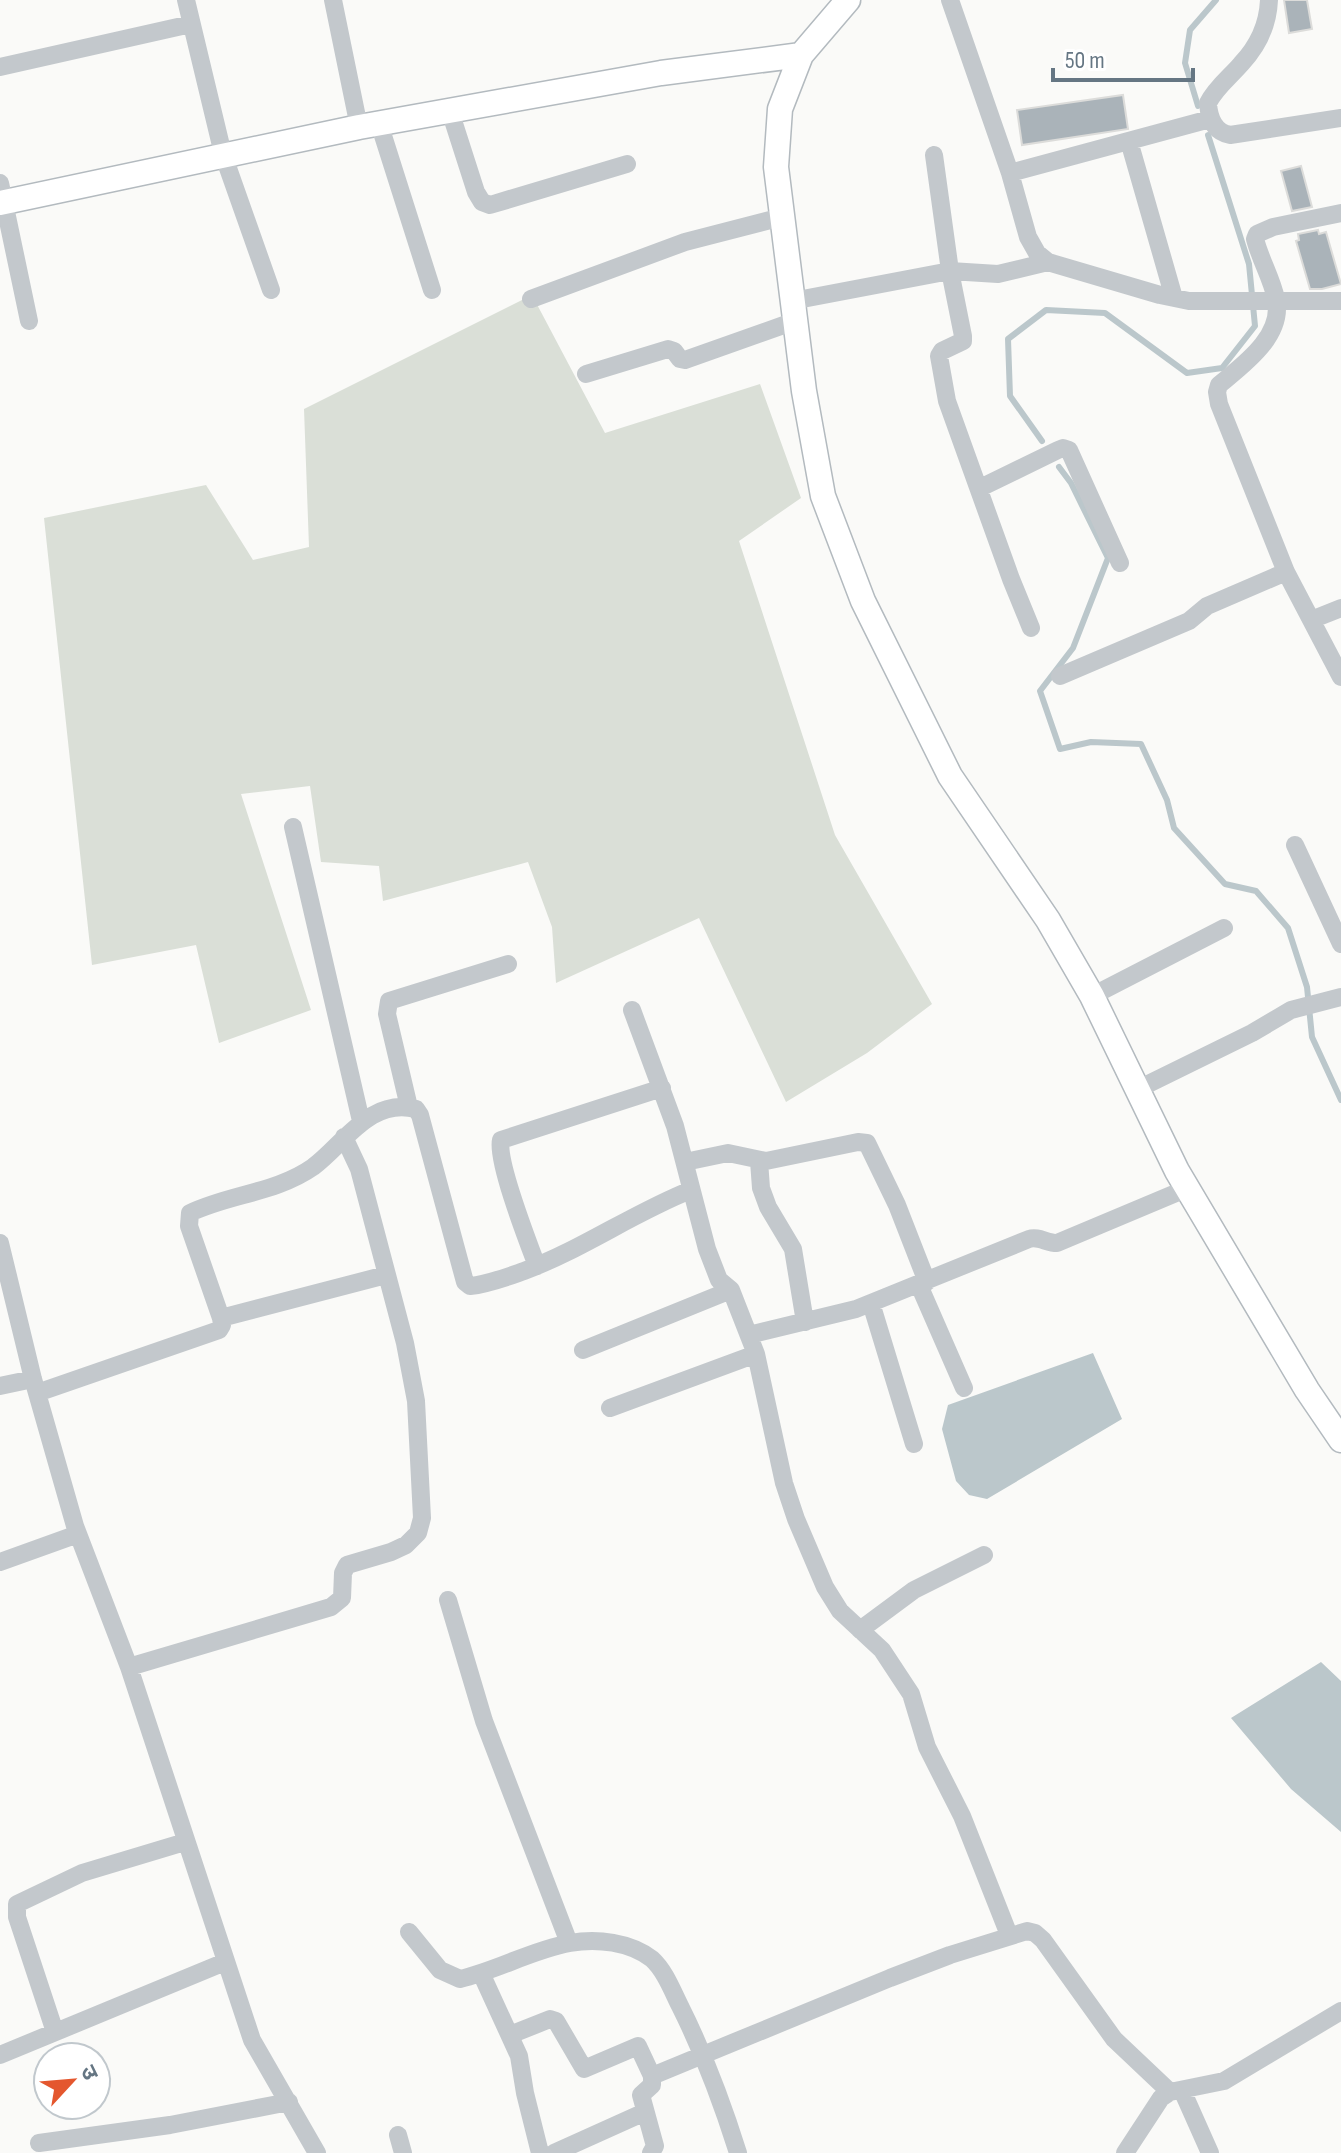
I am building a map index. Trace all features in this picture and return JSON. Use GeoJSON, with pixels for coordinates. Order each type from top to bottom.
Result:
{"type":"FeatureCollection","features":[{"type":"Feature","properties":{"kind":"street"},"geometry":{"type":"LineString","coordinates":[[186,0],[223,154],[271,290]]}},
{"type":"Feature","properties":{"kind":"street"},"geometry":{"type":"LineString","coordinates":[[333,0],[369,125],[432,290]]}},
{"type":"Feature","properties":{"kind":"street"},"geometry":{"type":"LineString","coordinates":[[848,0],[801,55],[780,109],[776,167],[804,391],[823,496],[863,601],[950,776],[1048,920],[1092,996],[1188,1188],[1307,1390],[1341,1440]]}},
{"type":"Feature","properties":{"kind":"street"},"geometry":{"type":"LineString","coordinates":[[952,0],[1010,173],[1028,237],[1037,253],[1048,262],[1174,298],[1237,302],[1341,301]]}},
{"type":"Feature","properties":{"kind":"street"},"geometry":{"type":"LineString","coordinates":[[1269,0],[1260,37],[1244,62],[1221,84],[1208,103],[1210,119],[1216,128],[1230,135],[1341,118]]}},
{"type":"Feature","properties":{"kind":"street"},"geometry":{"type":"LineString","coordinates":[[0,67],[191,24]]}},
{"type":"Feature","properties":{"kind":"street"},"geometry":{"type":"LineString","coordinates":[[29,321],[1,196],[661,73],[801,55]]}},
{"type":"Feature","properties":{"kind":"street"},"geometry":{"type":"LineString","coordinates":[[450,111],[476,192],[482,202],[490,205],[627,164]]}},
{"type":"Feature","properties":{"kind":"street"},"geometry":{"type":"LineString","coordinates":[[1010,173],[1210,119]]}},
{"type":"Feature","properties":{"kind":"street"},"geometry":{"type":"LineString","coordinates":[[1129,141],[1174,298]]}},
{"type":"Feature","properties":{"kind":"street"},"geometry":{"type":"LineString","coordinates":[[934,155],[963,341],[942,351],[939,356],[947,401],[1031,628]]}},
{"type":"Feature","properties":{"kind":"street"},"geometry":{"type":"LineString","coordinates":[[1341,213],[1273,227],[1257,234],[1255,239],[1259,256],[1277,315],[1269,334],[1256,352],[1219,385],[1217,392],[1224,418],[1286,572],[1341,677]]}},
{"type":"Feature","properties":{"kind":"street"},"geometry":{"type":"LineString","coordinates":[[531,299],[685,242],[782,217]]}},
{"type":"Feature","properties":{"kind":"street"},"geometry":{"type":"LineString","coordinates":[[586,374],[668,349],[685,360],[794,311],[950,271],[998,274],[1048,262]]}},
{"type":"Feature","properties":{"kind":"street"},"geometry":{"type":"LineString","coordinates":[[980,488],[1058,450],[1069,450],[1120,563]]}},
{"type":"Feature","properties":{"kind":"street"},"geometry":{"type":"LineString","coordinates":[[1060,676],[1189,621],[1207,606],[1286,572]]}},
{"type":"Feature","properties":{"kind":"street"},"geometry":{"type":"LineString","coordinates":[[1311,620],[1341,608]]}},
{"type":"Feature","properties":{"kind":"street"},"geometry":{"type":"LineString","coordinates":[[293,827],[361,1121]]}},
{"type":"Feature","properties":{"kind":"street"},"geometry":{"type":"LineString","coordinates":[[1295,845],[1341,944]]}},
{"type":"Feature","properties":{"kind":"street"},"geometry":{"type":"LineString","coordinates":[[1092,996],[1224,928]]}},
{"type":"Feature","properties":{"kind":"street"},"geometry":{"type":"LineString","coordinates":[[409,1107],[387,1014],[389,1001],[508,964]]}},
{"type":"Feature","properties":{"kind":"street"},"geometry":{"type":"LineString","coordinates":[[1138,1089],[1252,1033],[1291,1010],[1332,998]]}},
{"type":"Feature","properties":{"kind":"street"},"geometry":{"type":"LineString","coordinates":[[632,1010],[662,1088],[707,1249],[719,1280],[731,1290],[756,1354],[784,1483],[796,1519],[825,1587],[840,1611],[882,1650],[911,1694],[927,1747],[962,1816],[1009,1935]]}},
{"type":"Feature","properties":{"kind":"street"},"geometry":{"type":"LineString","coordinates":[[537,1266],[514,1198],[499,1144],[501,1140],[662,1088]]}},
{"type":"Feature","properties":{"kind":"street"},"geometry":{"type":"LineString","coordinates":[[0,1386],[35,1386],[211,1334],[222,1325],[221,1318],[189,1226],[190,1213],[256,1193],[311,1169],[361,1121],[397,1108],[416,1109],[420,1115],[465,1282],[470,1286],[537,1266],[572,1251],[659,1203],[691,1190]]}},
{"type":"Feature","properties":{"kind":"street"},"geometry":{"type":"LineString","coordinates":[[129,1667],[331,1607],[342,1598],[343,1573],[347,1565],[391,1552],[406,1545],[418,1533],[422,1518],[416,1401],[405,1343],[359,1169],[344,1137]]}},
{"type":"Feature","properties":{"kind":"street"},"geometry":{"type":"LineString","coordinates":[[685,1162],[728,1153],[759,1161],[809,1154],[858,1142],[867,1143],[897,1205],[923,1284],[964,1388]]}},
{"type":"Feature","properties":{"kind":"street"},"geometry":{"type":"LineString","coordinates":[[759,1161],[761,1188],[768,1207],[793,1249],[805,1322]]}},
{"type":"Feature","properties":{"kind":"street"},"geometry":{"type":"LineString","coordinates":[[749,1335],[871,1303],[1035,1237],[1057,1243],[1188,1188]]}},
{"type":"Feature","properties":{"kind":"street"},"geometry":{"type":"LineString","coordinates":[[0,1243],[35,1386],[78,1534],[129,1667],[252,2040],[317,2153]]}},
{"type":"Feature","properties":{"kind":"street"},"geometry":{"type":"LineString","coordinates":[[221,1318],[386,1275]]}},
{"type":"Feature","properties":{"kind":"street"},"geometry":{"type":"LineString","coordinates":[[583,1350],[731,1290]]}},
{"type":"Feature","properties":{"kind":"street"},"geometry":{"type":"LineString","coordinates":[[871,1303],[914,1444]]}},
{"type":"Feature","properties":{"kind":"street"},"geometry":{"type":"LineString","coordinates":[[610,1408],[756,1354]]}},
{"type":"Feature","properties":{"kind":"street"},"geometry":{"type":"LineString","coordinates":[[0,1562],[78,1534]]}},
{"type":"Feature","properties":{"kind":"street"},"geometry":{"type":"LineString","coordinates":[[860,1630],[914,1590],[984,1555]]}},
{"type":"Feature","properties":{"kind":"street"},"geometry":{"type":"LineString","coordinates":[[448,1600],[484,1721],[569,1943]]}},
{"type":"Feature","properties":{"kind":"street"},"geometry":{"type":"LineString","coordinates":[[55,2032],[17,1917],[17,1904],[82,1873],[185,1842]]}},
{"type":"Feature","properties":{"kind":"street"},"geometry":{"type":"LineString","coordinates":[[652,2076],[890,1978],[1027,1931],[1043,1940],[1114,2039],[1176,2091],[1210,2153]]}},
{"type":"Feature","properties":{"kind":"street"},"geometry":{"type":"LineString","coordinates":[[409,1932],[440,1970],[460,1979],[569,1943],[594,1940],[642,1952],[654,1961],[666,1977],[705,2055],[738,2153]]}},
{"type":"Feature","properties":{"kind":"street"},"geometry":{"type":"LineString","coordinates":[[0,2055],[225,1962]]}},
{"type":"Feature","properties":{"kind":"street"},"geometry":{"type":"LineString","coordinates":[[481,1973],[519,2056],[540,2153]]}},
{"type":"Feature","properties":{"kind":"street"},"geometry":{"type":"LineString","coordinates":[[1125,2153],[1161,2098],[1176,2091],[1224,2081],[1341,2011]]}},
{"type":"Feature","properties":{"kind":"street"},"geometry":{"type":"LineString","coordinates":[[510,2035],[550,2019],[556,2021],[584,2069],[638,2046],[652,2076],[652,2085],[641,2095],[655,2146],[651,2153]]}},
{"type":"Feature","properties":{"kind":"street"},"geometry":{"type":"LineString","coordinates":[[39,2143],[170,2125],[289,2102]]}},
{"type":"Feature","properties":{"kind":"street"},"geometry":{"type":"LineString","coordinates":[[554,2153],[645,2112]]}},
{"type":"Feature","properties":{"kind":"shaded area"},"geometry":{"type":"Polygon","coordinates":[[[532,295],[605,433],[760,384],[801,498],[739,541],[835,835],[932,1004],[867,1053],[786,1102],[699,918],[556,983],[552,927],[528,862],[383,901],[379,866],[321,862],[310,786],[241,794],[311,1010],[219,1043],[196,945],[92,965],[44,518],[206,485],[253,560],[309,547],[304,409],[532,295]]]}},
{"type":"Feature","properties":{"kind":"shaded area"},"geometry":{"type":"Polygon","coordinates":[[[1093,1353],[1122,1419],[987,1499],[969,1495],[956,1481],[942,1429],[948,1405],[1093,1353]]]}},
{"type":"Feature","properties":{"kind":"shaded area"},"geometry":{"type":"Polygon","coordinates":[[[1321,1662],[1341,1681],[1341,1832],[1291,1789],[1231,1718],[1321,1662]]]}},
{"type":"Feature","properties":{"kind":"building"},"geometry":{"type":"Polygon","coordinates":[[[1284,0],[1307,0],[1312,29],[1289,33],[1284,0]]]}},
{"type":"Feature","properties":{"kind":"building"},"geometry":{"type":"Polygon","coordinates":[[[1123,95],[1128,129],[1022,145],[1017,110],[1123,95]]]}},
{"type":"Feature","properties":{"kind":"building"},"geometry":{"type":"Polygon","coordinates":[[[1301,166],[1312,207],[1292,211],[1281,171],[1301,166]]]}},
{"type":"Feature","properties":{"kind":"building"},"geometry":{"type":"Polygon","coordinates":[[[1318,230],[1319,234],[1326,232],[1341,284],[1310,289],[1296,241],[1299,240],[1298,234],[1318,230]]]}},
{"type":"Feature","properties":{"kind":"waterway"},"geometry":{"type":"LineString","coordinates":[[1198,106],[1185,63],[1190,30],[1216,0]]}},
{"type":"Feature","properties":{"kind":"waterway"},"geometry":{"type":"LineString","coordinates":[[1042,441],[1010,396],[1008,339],[1046,310],[1105,313],[1187,373],[1222,368],[1255,326],[1249,264],[1208,135]]}},
{"type":"Feature","properties":{"kind":"waterway"},"geometry":{"type":"LineString","coordinates":[[1059,467],[1071,483],[1108,558],[1073,648],[1040,691],[1060,749],[1091,742],[1141,744],[1167,800],[1174,828],[1225,884],[1256,891],[1288,928],[1307,987],[1312,1037],[1341,1100]]}}]}
